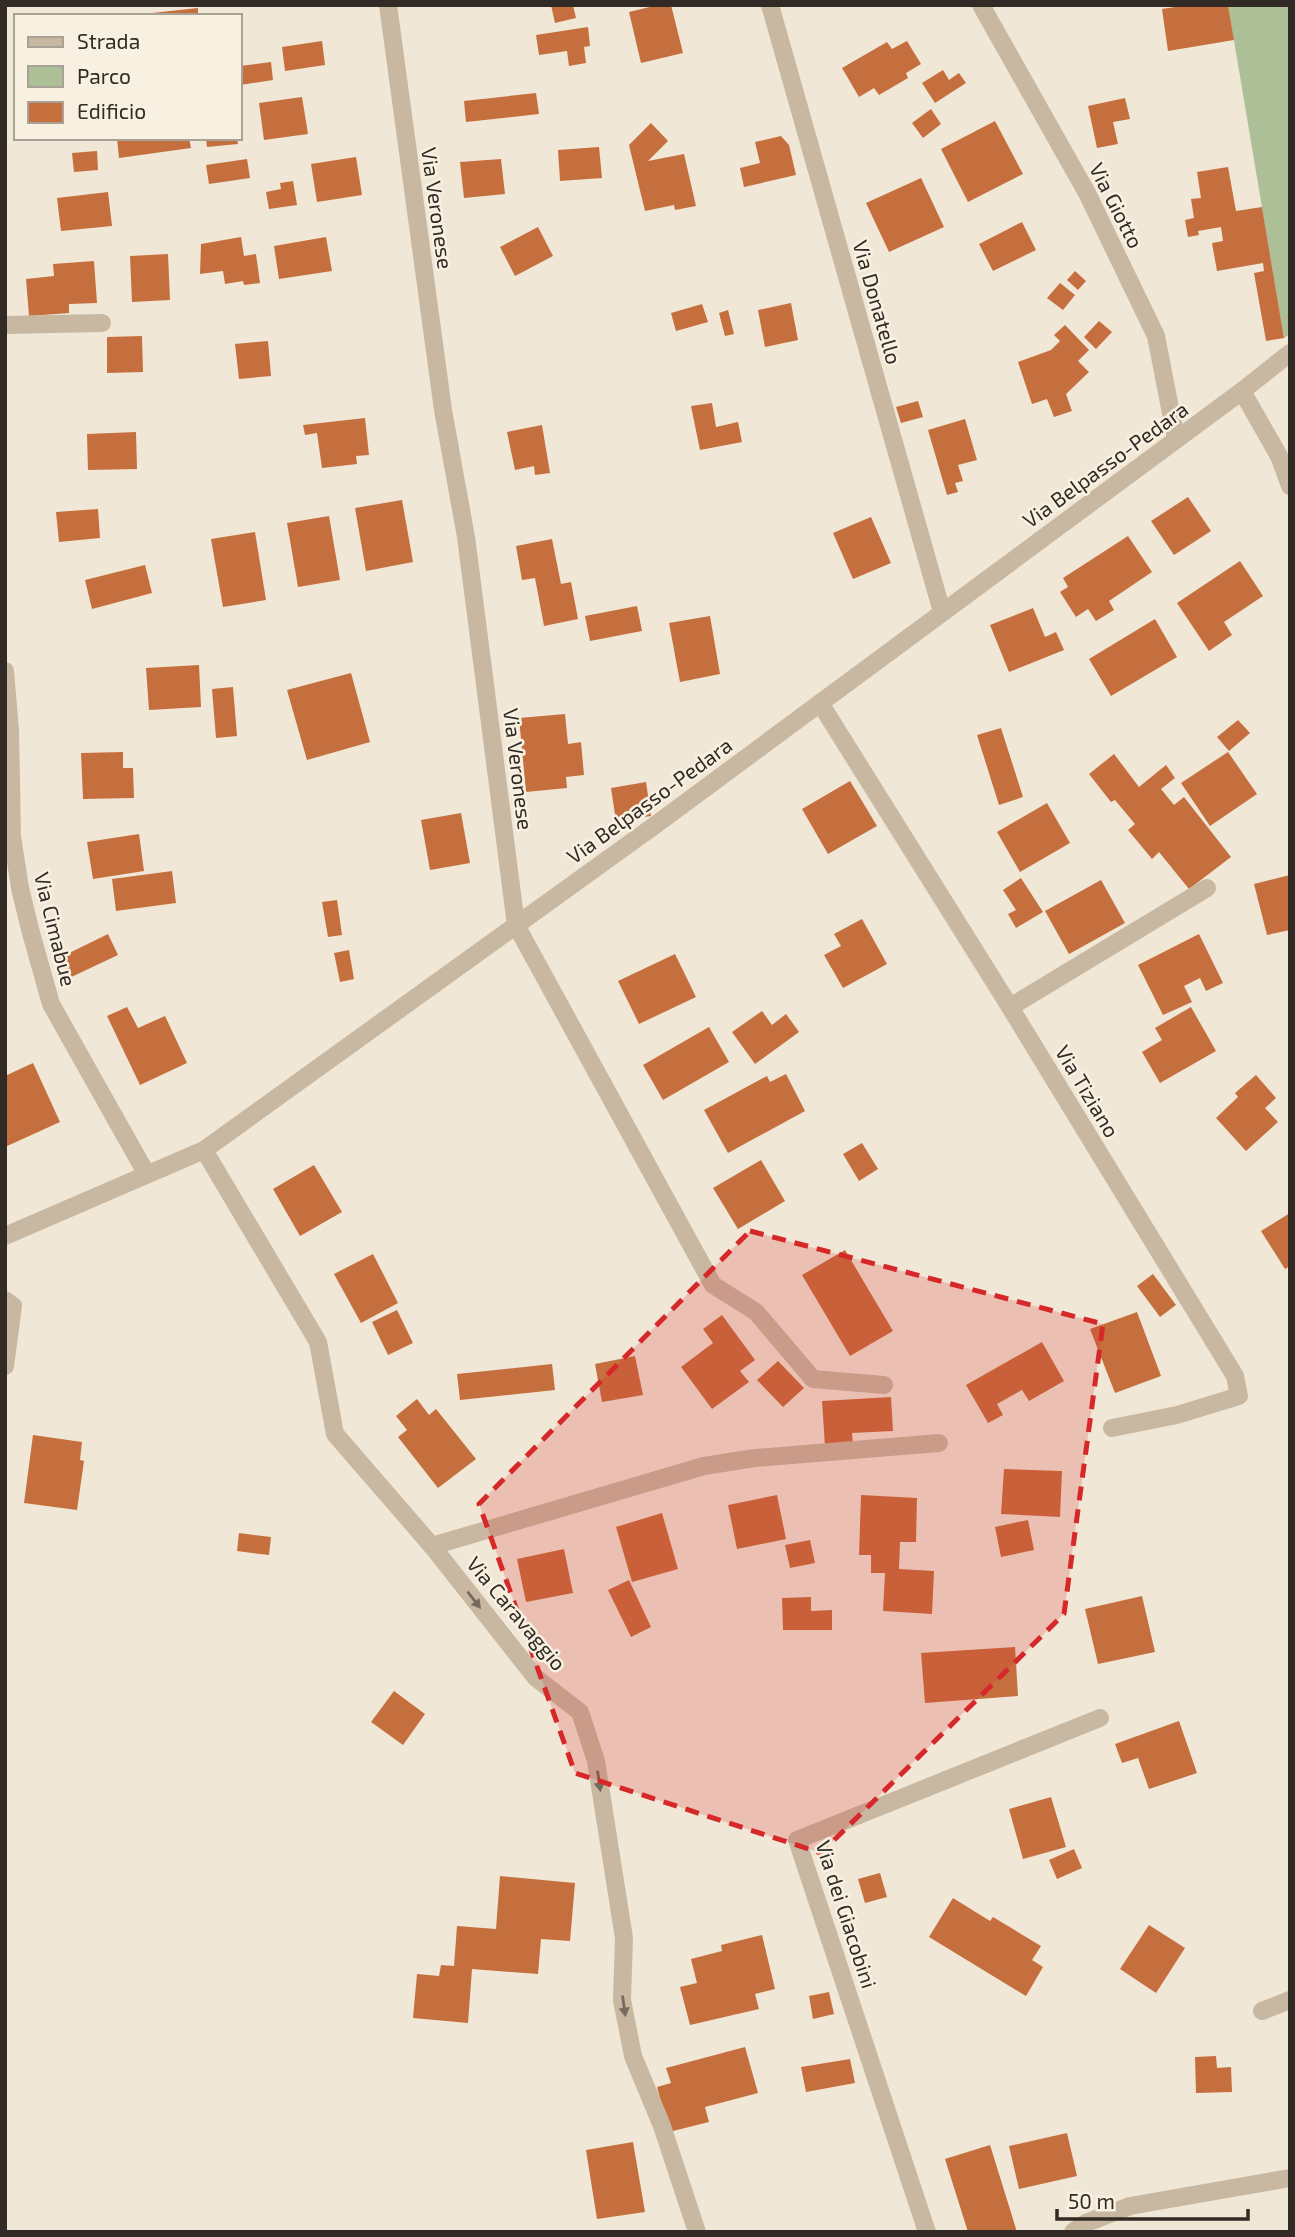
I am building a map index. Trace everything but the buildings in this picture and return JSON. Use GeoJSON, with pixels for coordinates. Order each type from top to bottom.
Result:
{"type":"FeatureCollection","features":[{"type":"Feature","properties":{"kind":"street","name":"Via Veronese"},"geometry":{"type":"LineString","coordinates":[[388,5],[443,410],[466,537],[516,925],[713,1285],[756,1312],[813,1379],[884,1385]]}},
{"type":"Feature","properties":{"kind":"street","name":"Via Donatello"},"geometry":{"type":"LineString","coordinates":[[770,5],[942,612]]}},
{"type":"Feature","properties":{"kind":"street","name":"Via Giotto"},"geometry":{"type":"LineString","coordinates":[[981,5],[1087,192],[1156,336],[1176,439]]}},
{"type":"Feature","properties":{"kind":"street"},"geometry":{"type":"LineString","coordinates":[[5,326],[102,323]]}},
{"type":"Feature","properties":{"kind":"street","name":"Via Belpasso-Pedara"},"geometry":{"type":"LineString","coordinates":[[5,1236],[204,1150],[820,703],[1290,353]]}},
{"type":"Feature","properties":{"kind":"street"},"geometry":{"type":"LineString","coordinates":[[1242,391],[1279,456],[1290,486]]}},
{"type":"Feature","properties":{"kind":"street","name":"Via Cimabue"},"geometry":{"type":"LineString","coordinates":[[5,671],[12,836],[20,888],[31,933],[51,1004],[146,1173]]}},
{"type":"Feature","properties":{"kind":"street","name":"Via Tiziano"},"geometry":{"type":"LineString","coordinates":[[820,703],[1010,1007],[1235,1376],[1239,1396],[1177,1415],[1112,1428]]}},
{"type":"Feature","properties":{"kind":"street"},"geometry":{"type":"LineString","coordinates":[[1010,1007],[1207,888]]}},
{"type":"Feature","properties":{"kind":"street","name":"Via Caravaggio"},"geometry":{"type":"LineString","coordinates":[[204,1150],[318,1342],[335,1434],[432,1546],[536,1678],[580,1712],[596,1760],[624,1938],[622,2000],[633,2056],[662,2126],[697,2232]]}},
{"type":"Feature","properties":{"kind":"street"},"geometry":{"type":"LineString","coordinates":[[5,1300],[13,1306],[5,1366]]}},
{"type":"Feature","properties":{"kind":"street"},"geometry":{"type":"LineString","coordinates":[[432,1546],[704,1466],[755,1458],[939,1443]]}},
{"type":"Feature","properties":{"kind":"street","name":"Via dei Giacobini"},"geometry":{"type":"LineString","coordinates":[[927,2232],[797,1840],[1100,1718]]}},
{"type":"Feature","properties":{"kind":"street"},"geometry":{"type":"LineString","coordinates":[[1262,2011],[1290,2000]]}},
{"type":"Feature","properties":{"kind":"street"},"geometry":{"type":"LineString","coordinates":[[1073,2232],[1086,2223],[1130,2206],[1290,2178]]}},
{"type":"Feature","properties":{"kind":"highlighted area"},"geometry":{"type":"Polygon","coordinates":[[[750,1231],[1103,1324],[1064,1614],[821,1853],[575,1773],[479,1504],[750,1231]]]}},
{"type":"Feature","properties":{"kind":"green space"},"geometry":{"type":"Polygon","coordinates":[[[1228,5],[1290,5],[1290,334],[1284,338],[1228,5]]]}}]}
